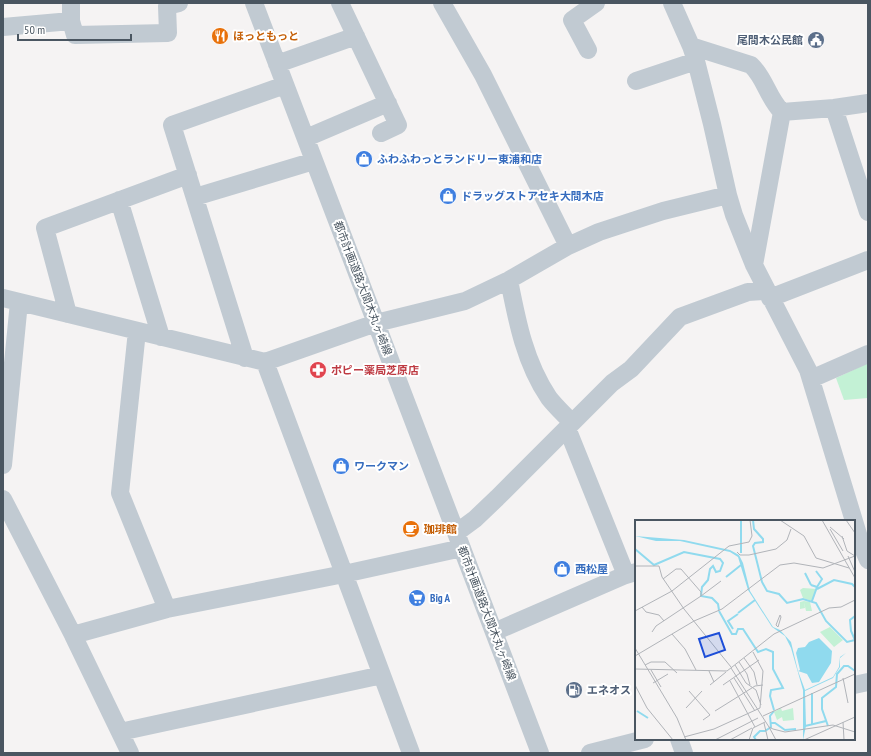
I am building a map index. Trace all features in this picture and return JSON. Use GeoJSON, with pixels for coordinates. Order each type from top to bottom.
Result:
{"type":"FeatureCollection","features":[{"type":"Feature","properties":{"kind":"street"},"geometry":{"type":"LineString","coordinates":[[71,3],[71,21],[75,35],[168,33],[167,6],[179,3]]}},
{"type":"Feature","properties":{"kind":"street","name":"都市計画道路大間木丸ヶ崎線"},"geometry":{"type":"LineString","coordinates":[[254,3],[540,753]]}},
{"type":"Feature","properties":{"kind":"street"},"geometry":{"type":"LineString","coordinates":[[340,3],[398,125],[381,133]]}},
{"type":"Feature","properties":{"kind":"street"},"geometry":{"type":"LineString","coordinates":[[442,3],[483,75],[568,246]]}},
{"type":"Feature","properties":{"kind":"street"},"geometry":{"type":"LineString","coordinates":[[588,50],[572,20],[596,3]]}},
{"type":"Feature","properties":{"kind":"street"},"geometry":{"type":"LineString","coordinates":[[672,3],[694,54],[728,195],[754,265],[768,295],[808,370],[859,524],[868,560]]}},
{"type":"Feature","properties":{"kind":"street"},"geometry":{"type":"LineString","coordinates":[[3,27],[71,21]]}},
{"type":"Feature","properties":{"kind":"street"},"geometry":{"type":"LineString","coordinates":[[277,64],[356,36]]}},
{"type":"Feature","properties":{"kind":"street"},"geometry":{"type":"LineString","coordinates":[[636,81],[694,54],[751,65],[758,71],[777,106],[782,112]]}},
{"type":"Feature","properties":{"kind":"street"},"geometry":{"type":"LineString","coordinates":[[246,358],[172,124],[285,85]]}},
{"type":"Feature","properties":{"kind":"street"},"geometry":{"type":"LineString","coordinates":[[306,138],[388,103]]}},
{"type":"Feature","properties":{"kind":"street"},"geometry":{"type":"LineString","coordinates":[[782,112],[834,108],[868,103]]}},
{"type":"Feature","properties":{"kind":"street"},"geometry":{"type":"LineString","coordinates":[[834,108],[868,212]]}},
{"type":"Feature","properties":{"kind":"street"},"geometry":{"type":"LineString","coordinates":[[754,265],[782,112]]}},
{"type":"Feature","properties":{"kind":"street"},"geometry":{"type":"LineString","coordinates":[[195,197],[314,161]]}},
{"type":"Feature","properties":{"kind":"street"},"geometry":{"type":"LineString","coordinates":[[68,314],[45,228],[188,175]]}},
{"type":"Feature","properties":{"kind":"street"},"geometry":{"type":"LineString","coordinates":[[3,464],[11,300],[265,362],[376,323],[465,301],[509,280],[568,246],[599,232],[628,222],[728,195]]}},
{"type":"Feature","properties":{"kind":"street"},"geometry":{"type":"LineString","coordinates":[[119,200],[161,337]]}},
{"type":"Feature","properties":{"kind":"street"},"geometry":{"type":"LineString","coordinates":[[73,635],[167,608],[344,574],[459,541],[474,519],[570,426],[612,382],[631,369],[680,317],[748,292],[768,295],[868,260]]}},
{"type":"Feature","properties":{"kind":"street"},"geometry":{"type":"LineString","coordinates":[[494,632],[631,574],[570,426],[550,398],[536,374],[523,344],[509,280]]}},
{"type":"Feature","properties":{"kind":"street"},"geometry":{"type":"LineString","coordinates":[[136,331],[120,494],[167,608]]}},
{"type":"Feature","properties":{"kind":"street"},"geometry":{"type":"LineString","coordinates":[[811,378],[868,354]]}},
{"type":"Feature","properties":{"kind":"street"},"geometry":{"type":"LineString","coordinates":[[265,362],[411,753]]}},
{"type":"Feature","properties":{"kind":"street"},"geometry":{"type":"LineString","coordinates":[[3,499],[73,635],[130,753]]}},
{"type":"Feature","properties":{"kind":"street"},"geometry":{"type":"LineString","coordinates":[[120,732],[382,676]]}},
{"type":"Feature","properties":{"kind":"street"},"geometry":{"type":"LineString","coordinates":[[855,685],[868,682]]}},
{"type":"Feature","properties":{"kind":"street"},"geometry":{"type":"LineString","coordinates":[[590,753],[641,740]]}},
{"type":"Feature","properties":{"kind":"street"},"geometry":{"type":"LineString","coordinates":[[679,740],[684,753]]}},
{"type":"Feature","properties":{"kind":"green space"},"geometry":{"type":"Polygon","coordinates":[[[868,363],[868,398],[844,400],[836,378],[868,363]]]}},
{"type":"Feature","properties":{"kind":"place","name":"ほっともっと"},"geometry":{"type":"Point","coordinates":[220,36]}},
{"type":"Feature","properties":{"kind":"place","name":"尾間木公民館"},"geometry":{"type":"Point","coordinates":[816,40]}},
{"type":"Feature","properties":{"kind":"place","name":"ふわふわっとランドリー東浦和店"},"geometry":{"type":"Point","coordinates":[364,159]}},
{"type":"Feature","properties":{"kind":"place","name":"ドラッグストアセキ大間木店"},"geometry":{"type":"Point","coordinates":[448,196]}},
{"type":"Feature","properties":{"kind":"place","name":"ポピー薬局芝原店"},"geometry":{"type":"Point","coordinates":[318,370]}},
{"type":"Feature","properties":{"kind":"place","name":"ワークマン"},"geometry":{"type":"Point","coordinates":[341,466]}},
{"type":"Feature","properties":{"kind":"place","name":"珈琲館"},"geometry":{"type":"Point","coordinates":[411,529]}},
{"type":"Feature","properties":{"kind":"place","name":"西松屋"},"geometry":{"type":"Point","coordinates":[562,569]}},
{"type":"Feature","properties":{"kind":"place","name":"Big A"},"geometry":{"type":"Point","coordinates":[417,598]}},
{"type":"Feature","properties":{"kind":"place","name":"エネオス"},"geometry":{"type":"Point","coordinates":[574,690]}}]}
